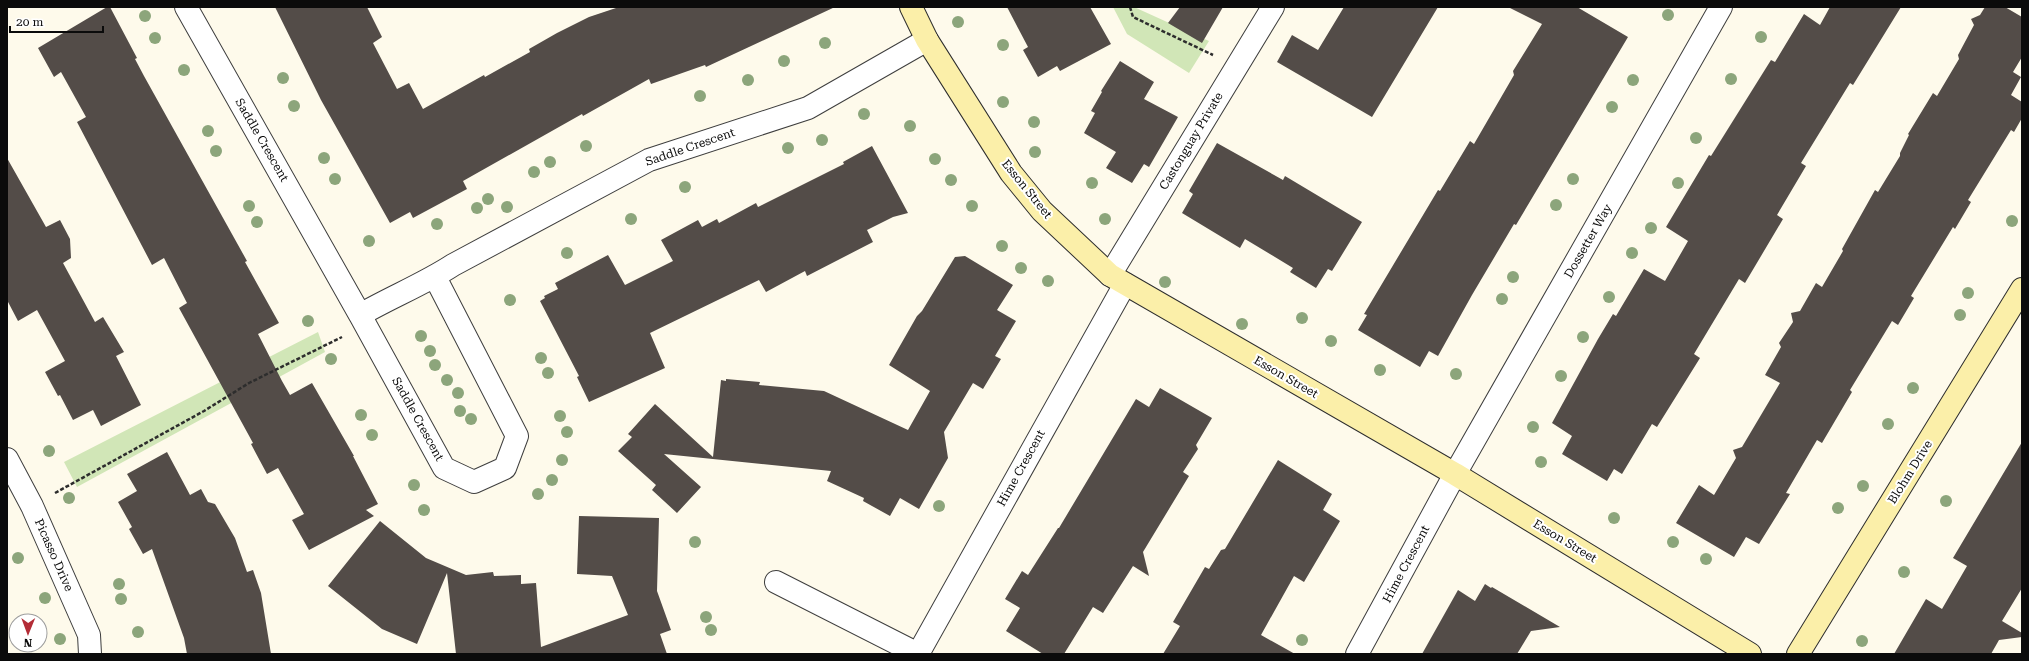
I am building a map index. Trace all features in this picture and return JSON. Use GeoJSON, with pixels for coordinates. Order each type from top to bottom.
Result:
{"type":"FeatureCollection","features":[{"type":"Feature","properties":{"kind":"street","name":"Saddle Crescent"},"geometry":{"type":"LineString","coordinates":[[186,7],[363,320],[444,468],[474,482],[505,468],[517,436],[435,277]]}},
{"type":"Feature","properties":{"kind":"street","name":"Esson Street"},"geometry":{"type":"LineString","coordinates":[[911,7],[927,40],[1011,173],[1042,211],[1117,279],[1455,474],[1750,654]]}},
{"type":"Feature","properties":{"kind":"street","name":"Castonguay Private"},"geometry":{"type":"LineString","coordinates":[[1117,279],[1237,66],[1273,7]]}},
{"type":"Feature","properties":{"kind":"street","name":"Dossetter Way"},"geometry":{"type":"LineString","coordinates":[[1455,474],[1722,7]]}},
{"type":"Feature","properties":{"kind":"street","name":"Saddle Crescent"},"geometry":{"type":"LineString","coordinates":[[363,320],[386,300],[435,277],[453,265],[649,160],[808,108],[927,40]]}},
{"type":"Feature","properties":{"kind":"street","name":"Hime Crescent"},"geometry":{"type":"LineString","coordinates":[[776,582],[918,654],[1117,279]]}},
{"type":"Feature","properties":{"kind":"street","name":"Blohm Drive"},"geometry":{"type":"LineString","coordinates":[[1798,654],[2022,289]]}},
{"type":"Feature","properties":{"kind":"street","name":"Picasso Drive"},"geometry":{"type":"LineString","coordinates":[[7,459],[32,506],[89,635],[90,654]]}},
{"type":"Feature","properties":{"kind":"street","name":"Hime Crescent"},"geometry":{"type":"LineString","coordinates":[[1357,654],[1455,474]]}},
{"type":"Feature","properties":{"kind":"path"},"geometry":{"type":"LineString","coordinates":[[1130,7],[1133,17],[1237,66]]}},
{"type":"Feature","properties":{"kind":"path"},"geometry":{"type":"LineString","coordinates":[[32,506],[204,411],[249,383],[363,320]]}},
{"type":"Feature","properties":{"kind":"green space"},"geometry":{"type":"Polygon","coordinates":[[[1113,7],[1134,7],[1209,41],[1189,73],[1127,34],[1113,7]]]}},
{"type":"Feature","properties":{"kind":"green space"},"geometry":{"type":"Polygon","coordinates":[[[318,332],[325,352],[77,487],[64,462],[318,332]]]}},
{"type":"Feature","properties":{"kind":"building"},"geometry":{"type":"Polygon","coordinates":[[[107,7],[110,7],[137,58],[135,59],[144,76],[247,261],[245,262],[279,323],[258,334],[282,381],[290,395],[312,383],[354,456],[378,504],[366,510],[374,516],[309,550],[292,520],[304,514],[278,468],[267,474],[251,444],[253,443],[179,308],[187,303],[164,258],[152,265],[77,122],[86,117],[61,72],[54,77],[38,48],[107,7]]]}},
{"type":"Feature","properties":{"kind":"building"},"geometry":{"type":"Polygon","coordinates":[[[275,7],[367,7],[382,37],[373,43],[397,89],[409,83],[423,109],[484,75],[485,77],[530,52],[529,49],[557,33],[589,17],[619,7],[835,7],[706,67],[705,65],[651,84],[649,79],[583,116],[582,114],[463,181],[467,189],[413,218],[410,212],[390,223],[321,100],[275,7]]]}},
{"type":"Feature","properties":{"kind":"building"},"geometry":{"type":"Polygon","coordinates":[[[1007,7],[1090,7],[1111,44],[1060,71],[1057,66],[1038,77],[1023,50],[1028,47],[1007,7]]]}},
{"type":"Feature","properties":{"kind":"building"},"geometry":{"type":"Polygon","coordinates":[[[1180,7],[1223,7],[1202,43],[1168,23],[1180,7]]]}},
{"type":"Feature","properties":{"kind":"building"},"geometry":{"type":"Polygon","coordinates":[[[1344,7],[1438,7],[1372,117],[1277,62],[1292,35],[1318,50],[1344,7]]]}},
{"type":"Feature","properties":{"kind":"building"},"geometry":{"type":"Polygon","coordinates":[[[1508,7],[1577,7],[1628,37],[1516,225],[1514,224],[1438,356],[1429,351],[1420,367],[1358,330],[1367,315],[1364,314],[1438,190],[1440,191],[1470,141],[1474,144],[1514,75],[1513,71],[1542,24],[1508,7]]]}},
{"type":"Feature","properties":{"kind":"building"},"geometry":{"type":"Polygon","coordinates":[[[1830,7],[1901,7],[1853,85],[1850,83],[1801,163],[1806,166],[1777,215],[1783,219],[1745,283],[1739,279],[1694,354],[1700,358],[1657,427],[1652,424],[1622,474],[1614,469],[1607,481],[1562,454],[1572,436],[1552,423],[1598,339],[1613,314],[1616,316],[1644,269],[1665,281],[1688,241],[1666,227],[1709,155],[1711,156],[1771,60],[1775,62],[1804,14],[1820,25],[1830,7]]]}},
{"type":"Feature","properties":{"kind":"building"},"geometry":{"type":"Polygon","coordinates":[[[1985,7],[2005,7],[2022,17],[2022,57],[2013,72],[2021,77],[2011,95],[2022,102],[2022,118],[2014,132],[2011,130],[1968,200],[1971,202],[1955,229],[1953,227],[1911,296],[1914,298],[1898,325],[1892,321],[1850,390],[1852,392],[1822,443],[1817,440],[1786,493],[1790,494],[1759,544],[1746,537],[1734,557],[1676,523],[1699,485],[1714,495],[1736,458],[1733,450],[1742,447],[1780,383],[1765,375],[1781,347],[1779,343],[1793,322],[1791,313],[1800,311],[1816,283],[1822,287],[1875,190],[1878,192],[1900,156],[1909,135],[1908,134],[1933,93],[1937,96],[1959,59],[1958,55],[1974,25],[1971,19],[1980,15],[1985,7]]]}},
{"type":"Feature","properties":{"kind":"building"},"geometry":{"type":"Polygon","coordinates":[[[1120,61],[1154,82],[1144,99],[1178,117],[1149,167],[1144,164],[1132,183],[1106,168],[1116,152],[1084,133],[1095,113],[1091,111],[1102,92],[1101,91],[1120,61]]]}},
{"type":"Feature","properties":{"kind":"building"},"geometry":{"type":"Polygon","coordinates":[[[1217,143],[1283,180],[1285,176],[1362,222],[1332,271],[1328,269],[1316,288],[1290,272],[1293,268],[1245,239],[1240,248],[1182,213],[1193,194],[1189,191],[1217,143]]]}},
{"type":"Feature","properties":{"kind":"building"},"geometry":{"type":"Polygon","coordinates":[[[872,146],[908,213],[893,217],[867,230],[873,242],[807,276],[805,271],[766,292],[759,280],[650,333],[665,368],[589,402],[577,377],[579,376],[540,301],[545,298],[544,296],[558,289],[555,283],[608,255],[625,285],[673,261],[661,240],[698,220],[702,227],[717,219],[719,223],[756,203],[758,207],[844,164],[843,162],[872,146]]]}},
{"type":"Feature","properties":{"kind":"building"},"geometry":{"type":"Polygon","coordinates":[[[7,158],[46,227],[60,220],[70,239],[71,258],[63,263],[95,322],[103,317],[124,352],[116,356],[141,405],[101,426],[93,410],[73,420],[60,395],[58,396],[45,372],[65,361],[37,310],[18,321],[7,300],[7,158]]]}},
{"type":"Feature","properties":{"kind":"building"},"geometry":{"type":"Polygon","coordinates":[[[965,256],[1013,285],[997,310],[1016,321],[995,356],[1001,359],[983,389],[973,383],[944,432],[948,458],[919,509],[900,498],[890,516],[863,501],[864,498],[827,481],[831,471],[664,454],[701,487],[677,513],[652,490],[656,485],[618,451],[632,437],[628,434],[655,404],[713,457],[721,380],[726,381],[726,379],[760,382],[759,385],[824,391],[908,430],[930,391],[889,365],[917,316],[922,311],[955,257],[965,256]]]}},
{"type":"Feature","properties":{"kind":"building"},"geometry":{"type":"Polygon","coordinates":[[[1160,388],[1212,418],[1196,445],[1198,449],[1183,472],[1189,476],[1143,552],[1149,576],[1133,566],[1103,613],[1093,607],[1064,654],[1043,654],[1006,631],[1020,608],[1005,599],[1022,571],[1028,575],[1059,528],[1136,399],[1149,407],[1160,388]]]}},
{"type":"Feature","properties":{"kind":"building"},"geometry":{"type":"Polygon","coordinates":[[[2022,442],[2022,588],[2002,621],[2022,633],[2022,637],[1999,640],[1991,654],[1894,654],[1926,599],[1942,609],[1967,566],[1953,558],[2022,442]]]}},
{"type":"Feature","properties":{"kind":"building"},"geometry":{"type":"Polygon","coordinates":[[[167,452],[190,495],[201,489],[208,502],[215,504],[235,538],[247,572],[253,570],[261,593],[271,654],[187,654],[184,638],[152,549],[143,554],[129,529],[132,527],[118,502],[137,491],[127,474],[167,452]]]}},
{"type":"Feature","properties":{"kind":"building"},"geometry":{"type":"Polygon","coordinates":[[[1278,460],[1332,494],[1323,510],[1340,521],[1304,582],[1294,576],[1261,635],[1295,654],[1163,654],[1180,626],[1173,622],[1205,567],[1209,569],[1221,550],[1225,549],[1278,460]]]}},
{"type":"Feature","properties":{"kind":"building"},"geometry":{"type":"Polygon","coordinates":[[[579,516],[659,518],[657,591],[671,630],[660,634],[667,654],[456,654],[447,573],[417,644],[382,629],[328,586],[380,521],[426,558],[466,575],[493,572],[494,576],[521,575],[521,584],[536,583],[541,647],[628,615],[612,576],[577,574],[579,516]]]}},
{"type":"Feature","properties":{"kind":"building"},"geometry":{"type":"Polygon","coordinates":[[[1485,584],[1560,627],[1531,631],[1517,654],[1422,654],[1458,590],[1475,601],[1485,584]]]}}]}
